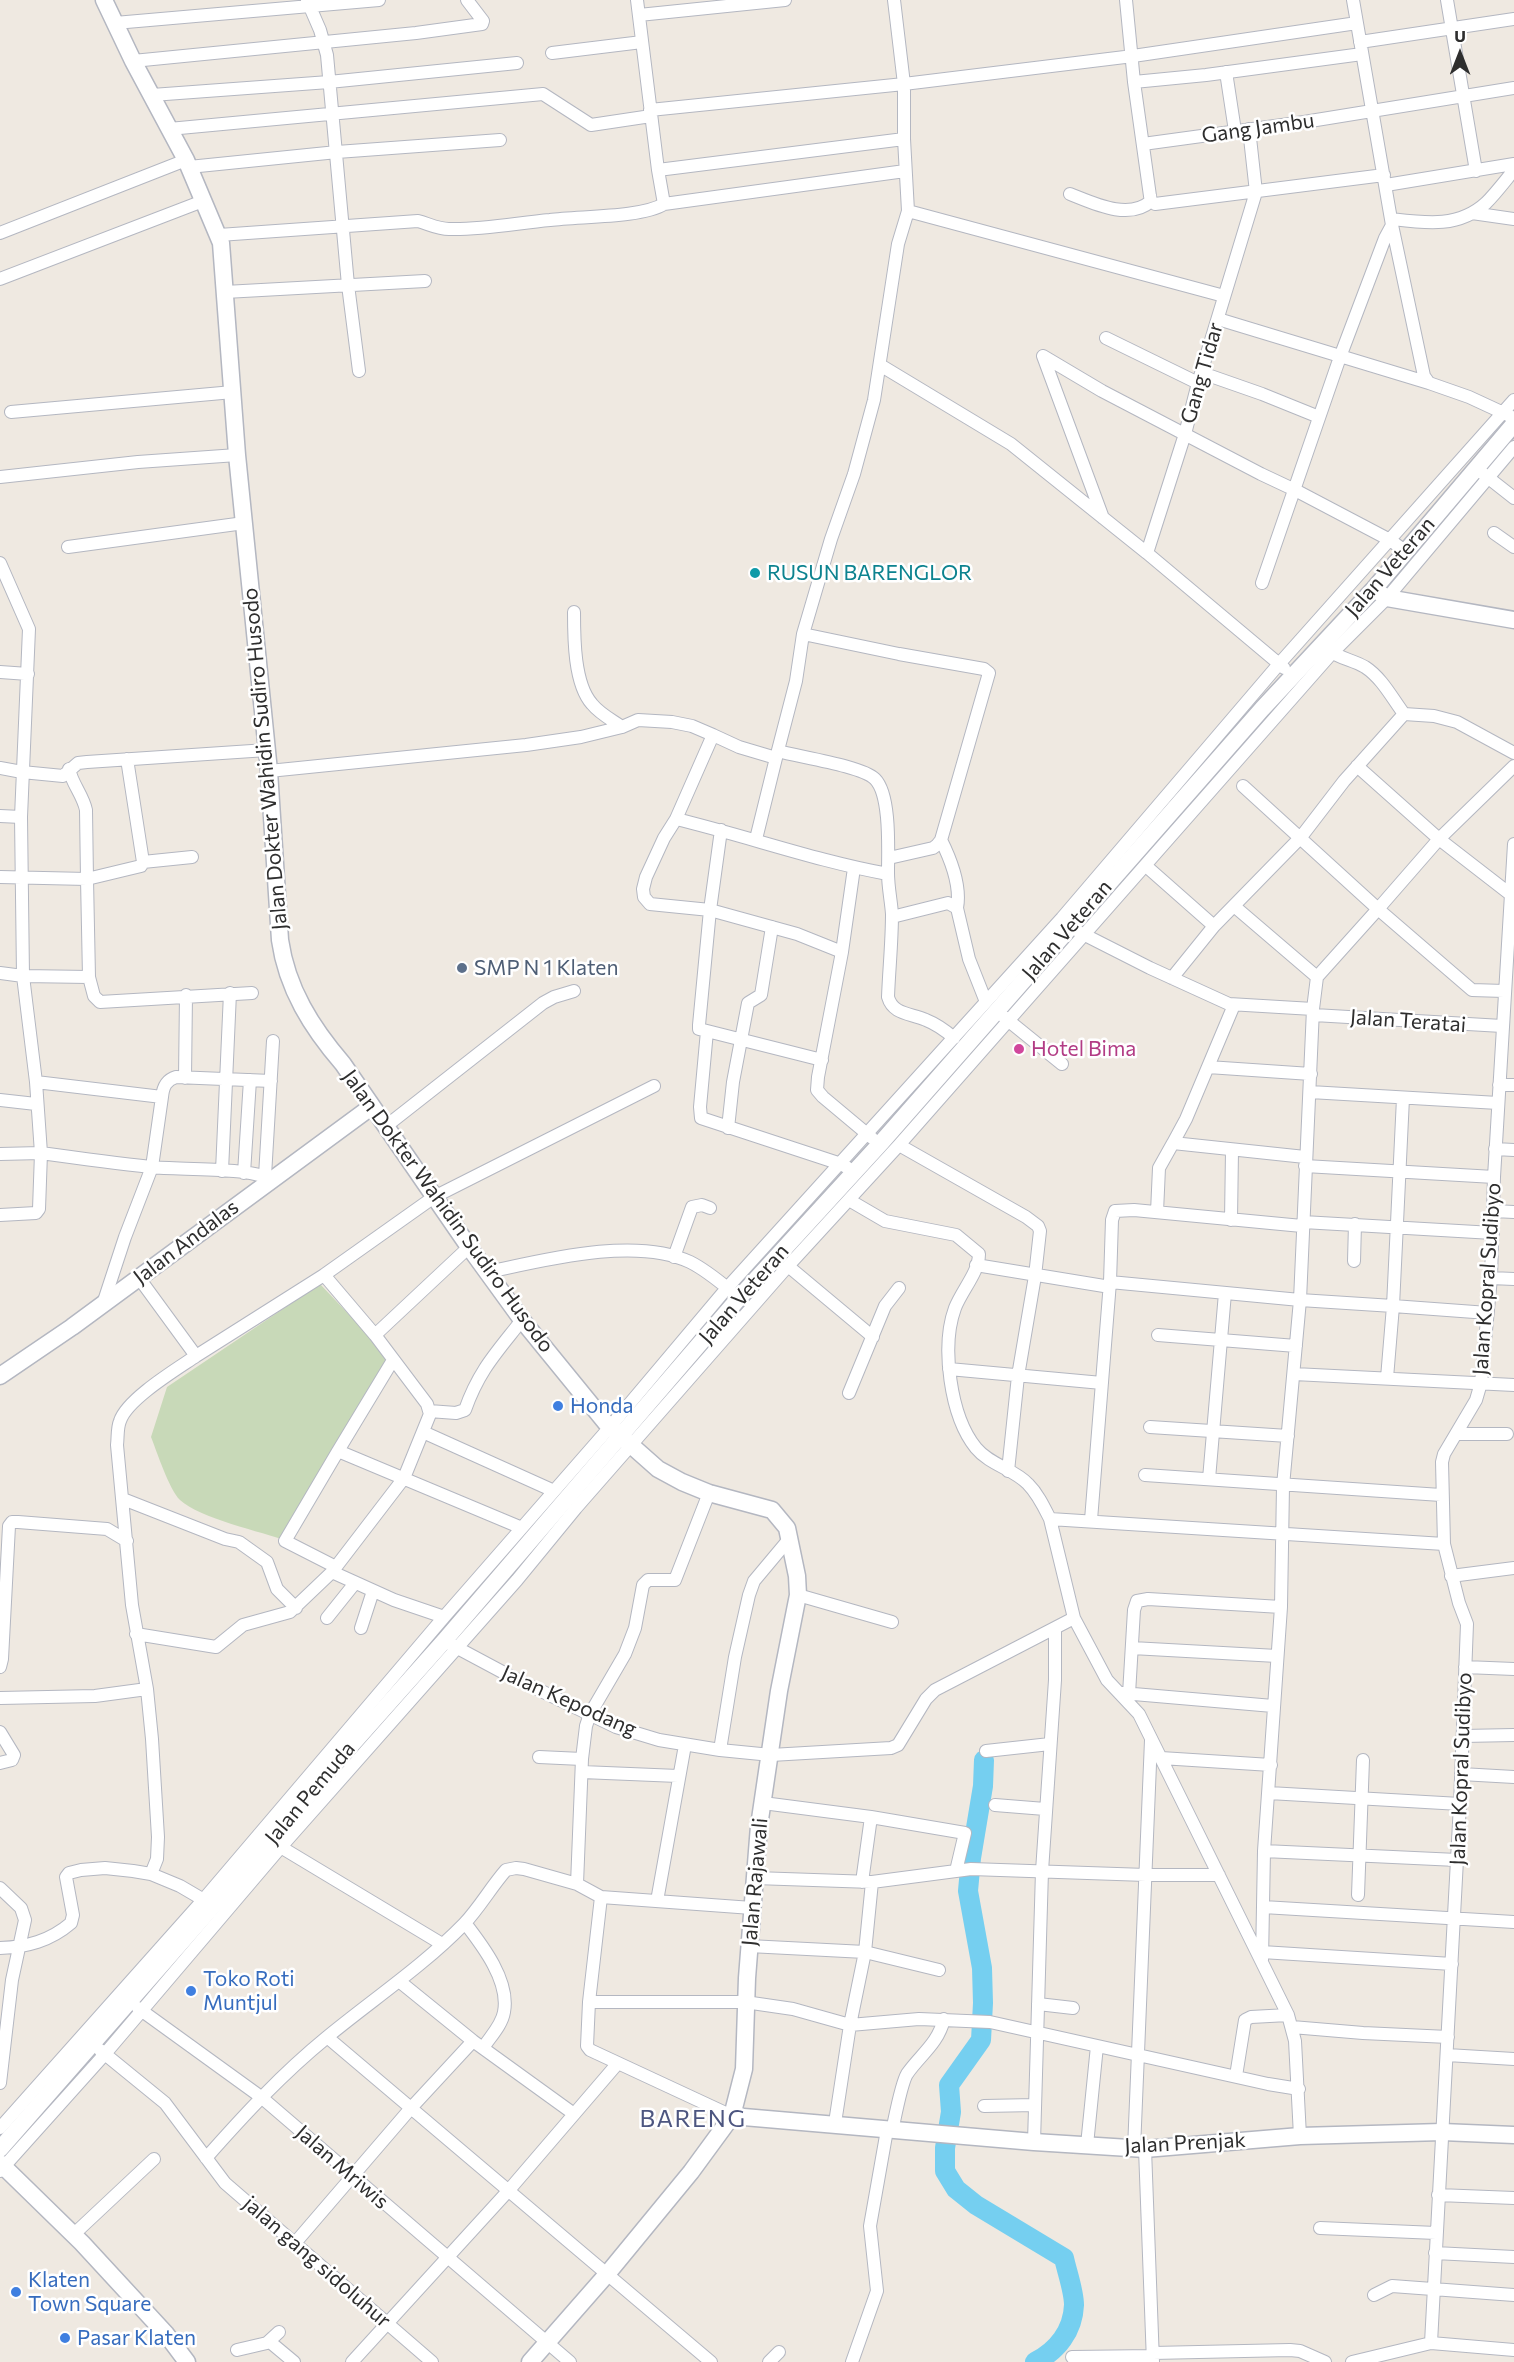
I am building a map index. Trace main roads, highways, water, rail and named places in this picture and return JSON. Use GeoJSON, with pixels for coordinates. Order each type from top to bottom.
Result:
{"type":"FeatureCollection","features":[{"type":"Feature","properties":{"kind":"main road","name":"Jalan Dokter Wahidin Sudiro Husodo"},"geometry":{"type":"LineString","coordinates":[[104,0],[133,61],[188,164],[219,235],[234,392],[237,455],[269,771],[283,962],[308,1019],[343,1064],[469,1247],[522,1320],[621,1437]]}},
{"type":"Feature","properties":{"kind":"main road","name":"Jalan Veteran"},"geometry":{"type":"LineString","coordinates":[[621,1437],[733,1293],[791,1227],[815,1226],[848,1168],[873,1139],[997,1012],[1073,927],[1225,772],[1293,675],[1327,649],[1381,593],[1405,551],[1482,472],[1510,418]]}},
{"type":"Feature","properties":{"kind":"main road"},"geometry":{"type":"LineString","coordinates":[[1381,593],[1514,621]]}},
{"type":"Feature","properties":{"kind":"main road","name":"Jalan Andalas"},"geometry":{"type":"LineString","coordinates":[[0,1376],[25,1361],[139,1278],[268,1178],[371,1107]]}},
{"type":"Feature","properties":{"kind":"main road","name":"Jalan Rajawali"},"geometry":{"type":"LineString","coordinates":[[530,2362],[609,2273],[691,2172],[734,2109],[744,2069],[749,1946],[763,1803],[779,1690],[798,1595],[790,1538],[785,1523],[772,1510],[709,1493],[658,1468],[621,1437]]}},
{"type":"Feature","properties":{"kind":"main road","name":"Jalan Pemuda"},"geometry":{"type":"LineString","coordinates":[[0,2149],[63,2075],[99,2049],[136,2006],[208,1903],[275,1844],[339,1759],[450,1644],[621,1437]]}},
{"type":"Feature","properties":{"kind":"main road","name":"Jalan Prenjak"},"geometry":{"type":"LineString","coordinates":[[734,2109],[784,2119],[890,2130],[1139,2149],[1300,2136],[1442,2133],[1514,2135]]}},
{"type":"Feature","properties":{"kind":"main road"},"geometry":{"type":"LineString","coordinates":[[1,2167],[73,2235],[166,2334],[186,2362]]}},
{"type":"Feature","properties":{"kind":"waterway"},"geometry":{"type":"LineString","coordinates":[[984,1760],[983,1786],[968,1891],[982,1968],[981,2040],[949,2085],[951,2112],[945,2148],[945,2171],[956,2189],[976,2205],[1064,2258],[1074,2300],[1071,2323],[1057,2346],[1035,2362]]}},
{"type":"Feature","properties":{"kind":"place","name":"RUSUN BARENGLOR"},"geometry":{"type":"Point","coordinates":[755,573]}},
{"type":"Feature","properties":{"kind":"place","name":"SMP N 1 Klaten"},"geometry":{"type":"Point","coordinates":[462,968]}},
{"type":"Feature","properties":{"kind":"place","name":"Hotel Bima"},"geometry":{"type":"Point","coordinates":[1019,1049]}},
{"type":"Feature","properties":{"kind":"place","name":"Honda"},"geometry":{"type":"Point","coordinates":[558,1406]}},
{"type":"Feature","properties":{"kind":"place","name":"Toko Roti Muntjul"},"geometry":{"type":"Point","coordinates":[191,1991]}},
{"type":"Feature","properties":{"kind":"place","name":"Klaten Town Square"},"geometry":{"type":"Point","coordinates":[16,2292]}},
{"type":"Feature","properties":{"kind":"place","name":"Pasar Klaten"},"geometry":{"type":"Point","coordinates":[65,2338]}},
{"type":"Feature","properties":{"kind":"district","name":"BARENG"},"geometry":{"type":"Point","coordinates":[693,2119]}}]}
